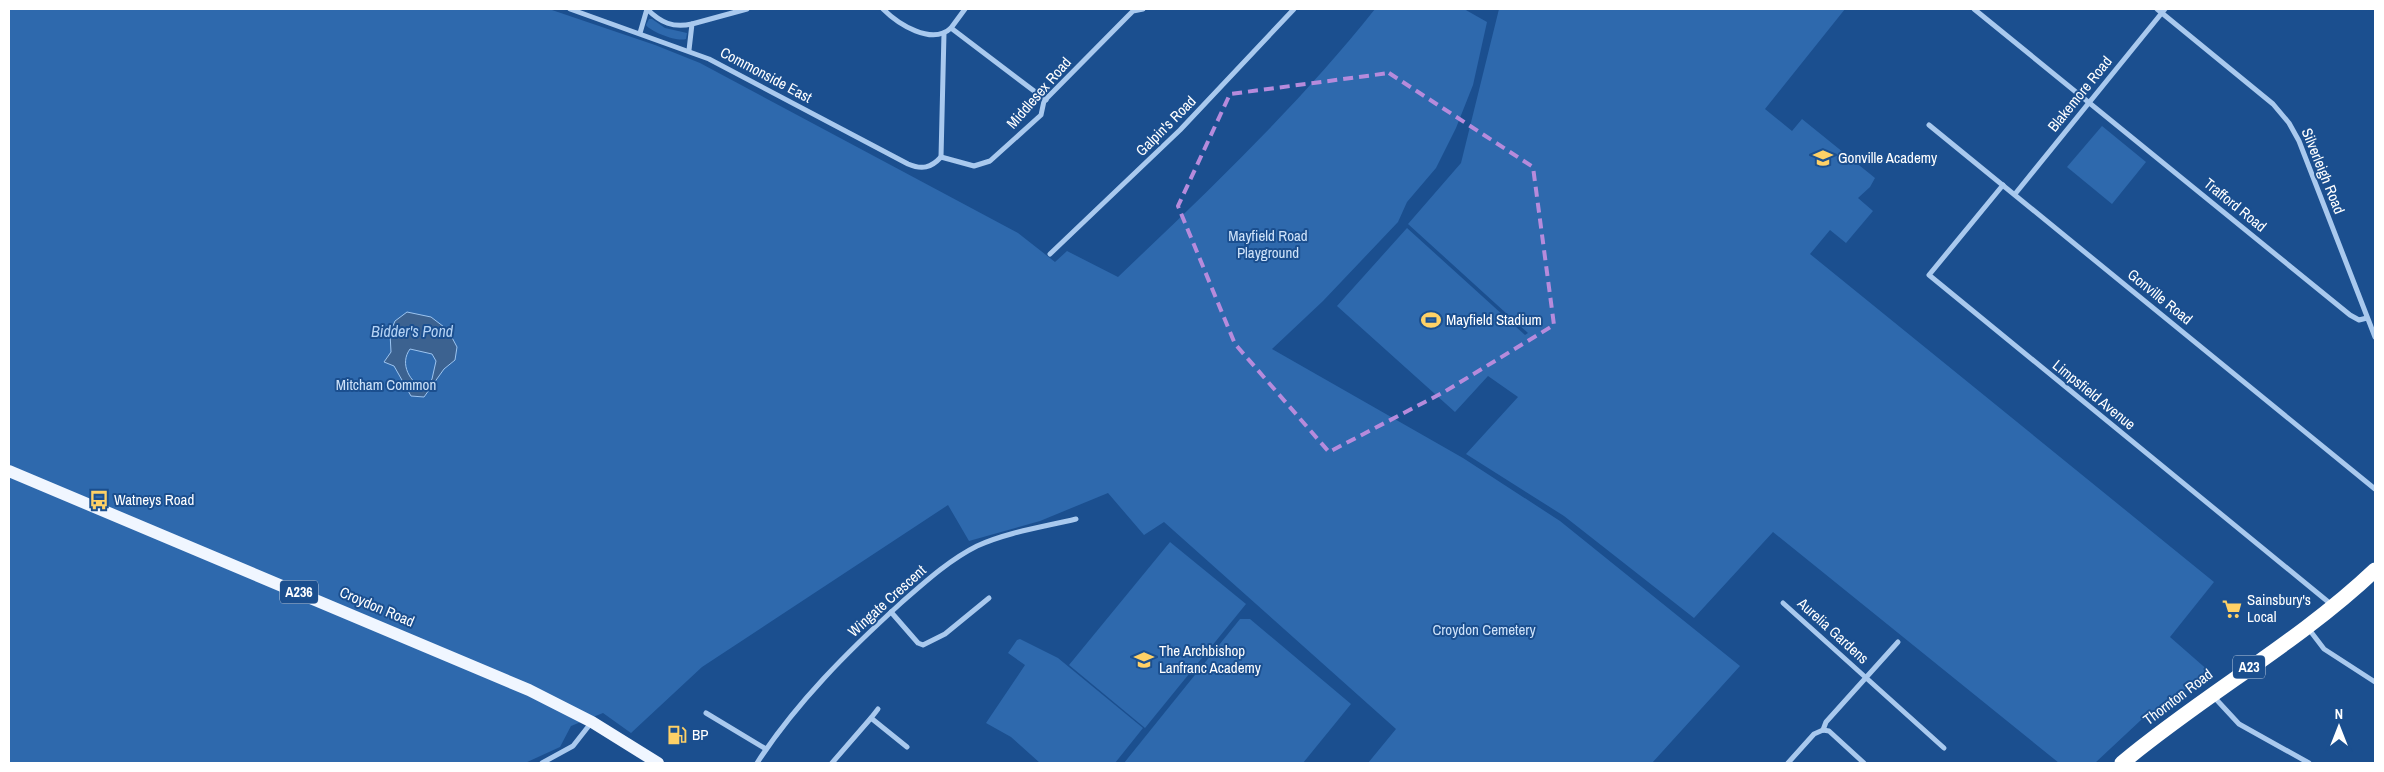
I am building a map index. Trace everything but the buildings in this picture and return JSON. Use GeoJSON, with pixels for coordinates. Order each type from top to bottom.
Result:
{"type":"FeatureCollection","features":[{"type":"Feature","properties":{"kind":"highway","name":"Thornton Road"},"geometry":{"type":"LineString","coordinates":[[2122,763],[2211,693],[2308,627],[2375,570]]}},
{"type":"Feature","properties":{"kind":"main road","name":"Croydon Road"},"geometry":{"type":"LineString","coordinates":[[9,472],[451,656],[529,690],[592,722]]}},
{"type":"Feature","properties":{"kind":"main road","name":"A236"},"geometry":{"type":"LineString","coordinates":[[592,722],[658,763]]}},
{"type":"Feature","properties":{"kind":"street","name":"Commonside East"},"geometry":{"type":"LineString","coordinates":[[570,9],[587,12],[689,50],[918,168],[928,167],[942,157]]}},
{"type":"Feature","properties":{"kind":"street"},"geometry":{"type":"LineString","coordinates":[[640,33],[647,9],[663,23],[673,26],[692,24],[748,9]]}},
{"type":"Feature","properties":{"kind":"street"},"geometry":{"type":"LineString","coordinates":[[883,9],[913,29],[926,33],[944,33],[951,28],[965,9]]}},
{"type":"Feature","properties":{"kind":"street","name":"Middlesex Road"},"geometry":{"type":"LineString","coordinates":[[942,157],[974,166],[990,161],[1041,115],[1046,100],[1131,10],[1143,9]]}},
{"type":"Feature","properties":{"kind":"street","name":"Galpin's Road"},"geometry":{"type":"LineString","coordinates":[[1050,254],[1180,130],[1294,9]]}},
{"type":"Feature","properties":{"kind":"street","name":"Trafford Road"},"geometry":{"type":"LineString","coordinates":[[1974,9],[2350,315],[2359,320],[2367,318]]}},
{"type":"Feature","properties":{"kind":"street","name":"Blakemore Road"},"geometry":{"type":"LineString","coordinates":[[2015,194],[2161,10]]}},
{"type":"Feature","properties":{"kind":"street","name":"Silverleigh Road"},"geometry":{"type":"LineString","coordinates":[[2161,10],[2273,104],[2289,123],[2299,141],[2375,337]]}},
{"type":"Feature","properties":{"kind":"street"},"geometry":{"type":"LineString","coordinates":[[689,50],[692,24]]}},
{"type":"Feature","properties":{"kind":"street"},"geometry":{"type":"LineString","coordinates":[[951,28],[1046,100]]}},
{"type":"Feature","properties":{"kind":"street"},"geometry":{"type":"LineString","coordinates":[[942,157],[944,33]]}},
{"type":"Feature","properties":{"kind":"street","name":"Gonville Road"},"geometry":{"type":"LineString","coordinates":[[1929,125],[2375,488]]}},
{"type":"Feature","properties":{"kind":"street","name":"Limpsfield Avenue"},"geometry":{"type":"LineString","coordinates":[[2003,185],[1929,275],[2334,606]]}},
{"type":"Feature","properties":{"kind":"street","name":"Wingate Crescent"},"geometry":{"type":"LineString","coordinates":[[757,763],[766,749],[823,679],[891,612],[930,578],[976,547],[1010,534],[1076,519]]}},
{"type":"Feature","properties":{"kind":"street"},"geometry":{"type":"LineString","coordinates":[[891,612],[918,643],[923,645],[945,634],[989,598]]}},
{"type":"Feature","properties":{"kind":"street","name":"Aurelia Gardens"},"geometry":{"type":"LineString","coordinates":[[1783,603],[1944,748]]}},
{"type":"Feature","properties":{"kind":"street"},"geometry":{"type":"LineString","coordinates":[[2308,627],[2324,649],[2375,682]]}},
{"type":"Feature","properties":{"kind":"street","name":"Aurelia Gardens"},"geometry":{"type":"LineString","coordinates":[[1788,763],[1814,734],[1823,730],[1826,722],[1898,642]]}},
{"type":"Feature","properties":{"kind":"street"},"geometry":{"type":"LineString","coordinates":[[2211,693],[2239,724],[2309,763]]}},
{"type":"Feature","properties":{"kind":"street"},"geometry":{"type":"LineString","coordinates":[[832,763],[878,709]]}},
{"type":"Feature","properties":{"kind":"street"},"geometry":{"type":"LineString","coordinates":[[706,713],[766,749]]}},
{"type":"Feature","properties":{"kind":"street"},"geometry":{"type":"LineString","coordinates":[[871,718],[907,747]]}},
{"type":"Feature","properties":{"kind":"street"},"geometry":{"type":"LineString","coordinates":[[542,763],[573,746],[592,722]]}},
{"type":"Feature","properties":{"kind":"street"},"geometry":{"type":"LineString","coordinates":[[1823,730],[1829,731],[1864,763]]}},
{"type":"Feature","properties":{"kind":"highlighted area"},"geometry":{"type":"Polygon","coordinates":[[[1389,73],[1533,167],[1554,325],[1444,392],[1329,452],[1235,344],[1178,206],[1230,94],[1389,73]]]}},
{"type":"Feature","properties":{"kind":"green space","name":"Mitcham Common"},"geometry":{"type":"Polygon","coordinates":[[[9,9],[549,9],[655,45],[700,63],[1018,233],[1055,262],[1067,251],[1118,277],[1219,180],[1284,114],[1346,45],[1375,9],[1464,9],[1487,22],[1473,85],[1456,128],[1436,168],[1407,202],[1398,222],[1323,301],[1272,349],[1463,458],[1560,521],[1740,666],[1652,763],[1368,763],[1396,729],[1164,522],[1144,535],[1108,493],[1040,521],[969,541],[948,505],[702,667],[631,733],[603,713],[571,726],[560,747],[525,763],[9,763],[9,9]]]}},
{"type":"Feature","properties":{"kind":"green space"},"geometry":{"type":"Polygon","coordinates":[[[1499,9],[1845,9],[1765,109],[1792,131],[1802,119],[1875,178],[1870,187],[1858,198],[1873,211],[1846,243],[1830,230],[1810,254],[2214,582],[2170,637],[2210,672],[2141,720],[2095,763],[2059,763],[1773,532],[1694,618],[1564,516],[1466,454],[1518,397],[1488,376],[1455,412],[1337,306],[1407,228],[1525,335],[1528,333],[1408,224],[1461,163],[1499,9]]]}},
{"type":"Feature","properties":{"kind":"green space"},"geometry":{"type":"Polygon","coordinates":[[[649,19],[665,28],[687,33],[686,39],[671,38],[653,31],[646,25],[649,19]]]}},
{"type":"Feature","properties":{"kind":"green space"},"geometry":{"type":"Polygon","coordinates":[[[2102,126],[2146,162],[2112,204],[2067,167],[2102,126]]]}},
{"type":"Feature","properties":{"kind":"green space"},"geometry":{"type":"Polygon","coordinates":[[[1170,542],[1246,604],[1145,728],[1069,665],[1170,542]]]}},
{"type":"Feature","properties":{"kind":"green space"},"geometry":{"type":"Polygon","coordinates":[[[1240,619],[1250,619],[1351,704],[1303,763],[1124,763],[1240,619]]]}},
{"type":"Feature","properties":{"kind":"green space"},"geometry":{"type":"Polygon","coordinates":[[[1020,639],[1058,658],[1143,728],[1115,763],[1040,763],[1011,737],[986,723],[1025,665],[1008,653],[1017,640],[1020,639]]]}},
{"type":"Feature","properties":{"kind":"water","name":"Bidder's Pond"},"geometry":{"type":"Polygon","coordinates":[[[407,312],[431,317],[448,330],[457,347],[455,360],[444,369],[424,397],[411,396],[394,366],[384,362],[391,352],[390,333],[395,321],[407,312]],[[410,349],[407,355],[406,367],[411,378],[425,389],[432,379],[436,361],[432,354],[410,349]]]}},
{"type":"Feature","properties":{"kind":"place","name":"Gonville Academy"},"geometry":{"type":"Point","coordinates":[1823,158]}},
{"type":"Feature","properties":{"kind":"place","name":"Mayfield Stadium"},"geometry":{"type":"Point","coordinates":[1431,320]}},
{"type":"Feature","properties":{"kind":"place","name":"Watneys Road"},"geometry":{"type":"Point","coordinates":[99,500]}},
{"type":"Feature","properties":{"kind":"place","name":"Sainsbury's Local"},"geometry":{"type":"Point","coordinates":[2232,609]}},
{"type":"Feature","properties":{"kind":"place","name":"The Archbishop Lanfranc Academy"},"geometry":{"type":"Point","coordinates":[1144,660]}},
{"type":"Feature","properties":{"kind":"place","name":"BP"},"geometry":{"type":"Point","coordinates":[677,735]}},
{"type":"Feature","properties":{"kind":"park label","name":"Mayfield Road Playground"},"geometry":{"type":"Point","coordinates":[1268,244]}},
{"type":"Feature","properties":{"kind":"park label","name":"Croydon Cemetery"},"geometry":{"type":"Point","coordinates":[1484,630]}}]}
